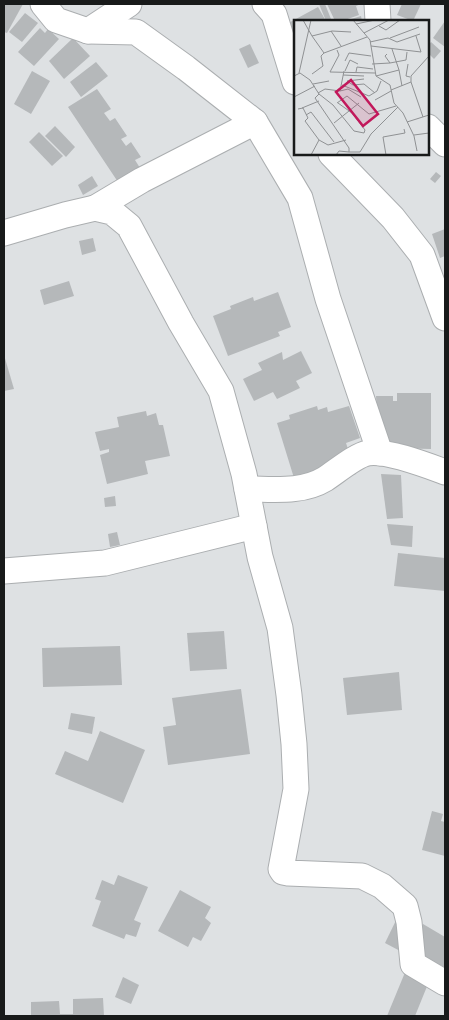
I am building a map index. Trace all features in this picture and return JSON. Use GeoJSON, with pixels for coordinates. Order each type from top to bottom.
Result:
{"type":"FeatureCollection","features":[{"type":"Feature","properties":{"kind":"street"},"geometry":{"type":"LineString","coordinates":[[43,4],[56,20],[88,31],[136,32],[255,122],[300,198],[328,299],[380,453]]}},
{"type":"Feature","properties":{"kind":"street"},"geometry":{"type":"LineString","coordinates":[[88,31],[129,4]]}},
{"type":"Feature","properties":{"kind":"street"},"geometry":{"type":"LineString","coordinates":[[265,4],[274,14],[294,79]]}},
{"type":"Feature","properties":{"kind":"street"},"geometry":{"type":"LineString","coordinates":[[377,4],[378,20]]}},
{"type":"Feature","properties":{"kind":"street"},"geometry":{"type":"LineString","coordinates":[[4,233],[95,208],[149,176],[255,122]]}},
{"type":"Feature","properties":{"kind":"street"},"geometry":{"type":"LineString","coordinates":[[429,128],[445,144]]}},
{"type":"Feature","properties":{"kind":"street"},"geometry":{"type":"LineString","coordinates":[[332,155],[393,218],[422,255],[445,318]]}},
{"type":"Feature","properties":{"kind":"street"},"geometry":{"type":"LineString","coordinates":[[95,208],[112,212],[129,226],[220,391],[247,489],[260,558],[280,628],[294,744],[296,789],[281,869],[288,873],[362,876],[382,886],[405,906],[409,922],[413,964],[445,982]]}},
{"type":"Feature","properties":{"kind":"street"},"geometry":{"type":"LineString","coordinates":[[247,489],[284,490],[307,486],[324,480],[366,453],[380,453],[445,472]]}},
{"type":"Feature","properties":{"kind":"street"},"geometry":{"type":"LineString","coordinates":[[4,571],[105,563],[254,526]]}},
{"type":"Feature","properties":{"kind":"building"},"geometry":{"type":"Polygon","coordinates":[[[4,4],[23,4],[7,33],[4,32],[4,4]]]}},
{"type":"Feature","properties":{"kind":"building"},"geometry":{"type":"Polygon","coordinates":[[[319,4],[325,4],[331,19],[326,20],[319,4]]]}},
{"type":"Feature","properties":{"kind":"building"},"geometry":{"type":"Polygon","coordinates":[[[327,4],[361,4],[356,6],[359,15],[345,20],[335,20],[327,4]]]}},
{"type":"Feature","properties":{"kind":"building"},"geometry":{"type":"Polygon","coordinates":[[[402,4],[421,4],[413,20],[397,15],[402,4]]]}},
{"type":"Feature","properties":{"kind":"building"},"geometry":{"type":"Polygon","coordinates":[[[318,7],[325,20],[294,20],[318,7]]]}},
{"type":"Feature","properties":{"kind":"building"},"geometry":{"type":"Polygon","coordinates":[[[25,13],[38,23],[22,42],[9,32],[25,13]]]}},
{"type":"Feature","properties":{"kind":"building"},"geometry":{"type":"Polygon","coordinates":[[[361,16],[362,20],[348,20],[361,16]]]}},
{"type":"Feature","properties":{"kind":"building"},"geometry":{"type":"Polygon","coordinates":[[[294,20],[294,47],[283,26],[294,20]]]}},
{"type":"Feature","properties":{"kind":"building"},"geometry":{"type":"Polygon","coordinates":[[[445,21],[445,47],[433,38],[445,21]]]}},
{"type":"Feature","properties":{"kind":"building"},"geometry":{"type":"Polygon","coordinates":[[[40,28],[45,33],[48,29],[59,39],[34,66],[18,52],[40,28]]]}},
{"type":"Feature","properties":{"kind":"building"},"geometry":{"type":"Polygon","coordinates":[[[73,38],[90,56],[64,79],[49,61],[73,38]]]}},
{"type":"Feature","properties":{"kind":"building"},"geometry":{"type":"Polygon","coordinates":[[[431,42],[441,51],[434,59],[429,54],[429,45],[431,42]]]}},
{"type":"Feature","properties":{"kind":"building"},"geometry":{"type":"Polygon","coordinates":[[[250,44],[259,63],[248,68],[239,49],[250,44]]]}},
{"type":"Feature","properties":{"kind":"building"},"geometry":{"type":"Polygon","coordinates":[[[96,62],[108,76],[81,97],[70,82],[96,62]]]}},
{"type":"Feature","properties":{"kind":"building"},"geometry":{"type":"Polygon","coordinates":[[[32,71],[50,81],[31,114],[14,104],[32,71]]]}},
{"type":"Feature","properties":{"kind":"building"},"geometry":{"type":"Polygon","coordinates":[[[97,89],[111,109],[104,113],[110,121],[115,118],[127,136],[121,139],[126,146],[131,142],[141,157],[135,160],[140,168],[118,182],[68,107],[97,89]]]}},
{"type":"Feature","properties":{"kind":"building"},"geometry":{"type":"Polygon","coordinates":[[[55,126],[75,147],[66,157],[45,136],[55,126]]]}},
{"type":"Feature","properties":{"kind":"building"},"geometry":{"type":"Polygon","coordinates":[[[39,132],[63,156],[52,166],[29,142],[39,132]]]}},
{"type":"Feature","properties":{"kind":"building"},"geometry":{"type":"Polygon","coordinates":[[[436,172],[441,176],[435,183],[430,179],[436,172]]]}},
{"type":"Feature","properties":{"kind":"building"},"geometry":{"type":"Polygon","coordinates":[[[92,176],[98,186],[83,195],[78,185],[92,176]]]}},
{"type":"Feature","properties":{"kind":"building"},"geometry":{"type":"Polygon","coordinates":[[[445,229],[445,256],[440,258],[432,234],[445,229]]]}},
{"type":"Feature","properties":{"kind":"building"},"geometry":{"type":"Polygon","coordinates":[[[93,238],[96,251],[82,255],[79,241],[93,238]]]}},
{"type":"Feature","properties":{"kind":"building"},"geometry":{"type":"Polygon","coordinates":[[[69,281],[74,296],[44,305],[40,290],[69,281]]]}},
{"type":"Feature","properties":{"kind":"building"},"geometry":{"type":"Polygon","coordinates":[[[278,292],[291,327],[278,332],[280,336],[228,356],[213,316],[231,309],[230,306],[253,297],[254,301],[278,292]]]}},
{"type":"Feature","properties":{"kind":"building"},"geometry":{"type":"Polygon","coordinates":[[[301,351],[312,373],[296,381],[300,388],[277,399],[273,392],[254,401],[243,379],[262,370],[258,363],[282,352],[283,360],[301,351]]]}},
{"type":"Feature","properties":{"kind":"building"},"geometry":{"type":"Polygon","coordinates":[[[4,355],[14,389],[4,391],[4,355]]]}},
{"type":"Feature","properties":{"kind":"building"},"geometry":{"type":"Polygon","coordinates":[[[397,393],[431,393],[431,449],[388,448],[378,429],[376,396],[393,396],[393,401],[397,401],[397,393]]]}},
{"type":"Feature","properties":{"kind":"building"},"geometry":{"type":"Polygon","coordinates":[[[317,406],[318,410],[327,407],[328,412],[349,406],[360,438],[346,443],[356,474],[327,484],[294,478],[277,423],[290,419],[289,415],[317,406]]]}},
{"type":"Feature","properties":{"kind":"building"},"geometry":{"type":"Polygon","coordinates":[[[146,411],[147,416],[156,413],[159,425],[163,425],[170,456],[145,461],[148,474],[107,484],[100,455],[109,452],[109,449],[100,451],[95,432],[119,427],[117,417],[146,411]]]}},
{"type":"Feature","properties":{"kind":"building"},"geometry":{"type":"Polygon","coordinates":[[[381,474],[401,475],[403,518],[387,519],[381,474]]]}},
{"type":"Feature","properties":{"kind":"building"},"geometry":{"type":"Polygon","coordinates":[[[115,496],[116,506],[105,507],[104,498],[115,496]]]}},
{"type":"Feature","properties":{"kind":"building"},"geometry":{"type":"Polygon","coordinates":[[[387,524],[413,526],[412,547],[391,545],[387,524]]]}},
{"type":"Feature","properties":{"kind":"building"},"geometry":{"type":"Polygon","coordinates":[[[117,532],[120,545],[110,547],[108,534],[117,532]]]}},
{"type":"Feature","properties":{"kind":"building"},"geometry":{"type":"Polygon","coordinates":[[[398,553],[445,558],[445,591],[394,586],[398,553]]]}},
{"type":"Feature","properties":{"kind":"building"},"geometry":{"type":"Polygon","coordinates":[[[224,631],[227,669],[190,671],[187,633],[224,631]]]}},
{"type":"Feature","properties":{"kind":"building"},"geometry":{"type":"Polygon","coordinates":[[[120,646],[122,685],[43,687],[42,648],[120,646]]]}},
{"type":"Feature","properties":{"kind":"building"},"geometry":{"type":"Polygon","coordinates":[[[399,672],[402,710],[347,715],[343,678],[399,672]]]}},
{"type":"Feature","properties":{"kind":"building"},"geometry":{"type":"Polygon","coordinates":[[[241,689],[250,754],[168,765],[163,727],[176,725],[172,698],[241,689]]]}},
{"type":"Feature","properties":{"kind":"building"},"geometry":{"type":"Polygon","coordinates":[[[71,713],[95,717],[92,734],[68,729],[71,713]]]}},
{"type":"Feature","properties":{"kind":"building"},"geometry":{"type":"Polygon","coordinates":[[[100,731],[145,750],[123,803],[55,774],[65,751],[88,761],[100,731]]]}},
{"type":"Feature","properties":{"kind":"building"},"geometry":{"type":"Polygon","coordinates":[[[432,811],[443,814],[441,821],[445,822],[445,856],[422,850],[432,811]]]}},
{"type":"Feature","properties":{"kind":"building"},"geometry":{"type":"Polygon","coordinates":[[[118,875],[148,887],[134,920],[141,923],[136,937],[126,934],[124,939],[92,926],[101,901],[95,899],[102,880],[114,885],[118,875]]]}},
{"type":"Feature","properties":{"kind":"building"},"geometry":{"type":"Polygon","coordinates":[[[180,890],[211,907],[205,918],[211,923],[201,941],[193,937],[188,947],[158,931],[180,890]]]}},
{"type":"Feature","properties":{"kind":"building"},"geometry":{"type":"Polygon","coordinates":[[[402,908],[402,952],[385,943],[402,908]]]}},
{"type":"Feature","properties":{"kind":"building"},"geometry":{"type":"Polygon","coordinates":[[[423,924],[445,937],[445,968],[441,965],[434,976],[407,951],[423,924]]]}},
{"type":"Feature","properties":{"kind":"building"},"geometry":{"type":"Polygon","coordinates":[[[406,970],[430,979],[415,1016],[387,1016],[406,970]]]}},
{"type":"Feature","properties":{"kind":"building"},"geometry":{"type":"Polygon","coordinates":[[[123,977],[139,985],[131,1004],[115,997],[123,977]]]}},
{"type":"Feature","properties":{"kind":"building"},"geometry":{"type":"Polygon","coordinates":[[[103,998],[104,1016],[31,1016],[31,1002],[59,1001],[60,1014],[73,1014],[73,999],[103,998]]]}}]}
